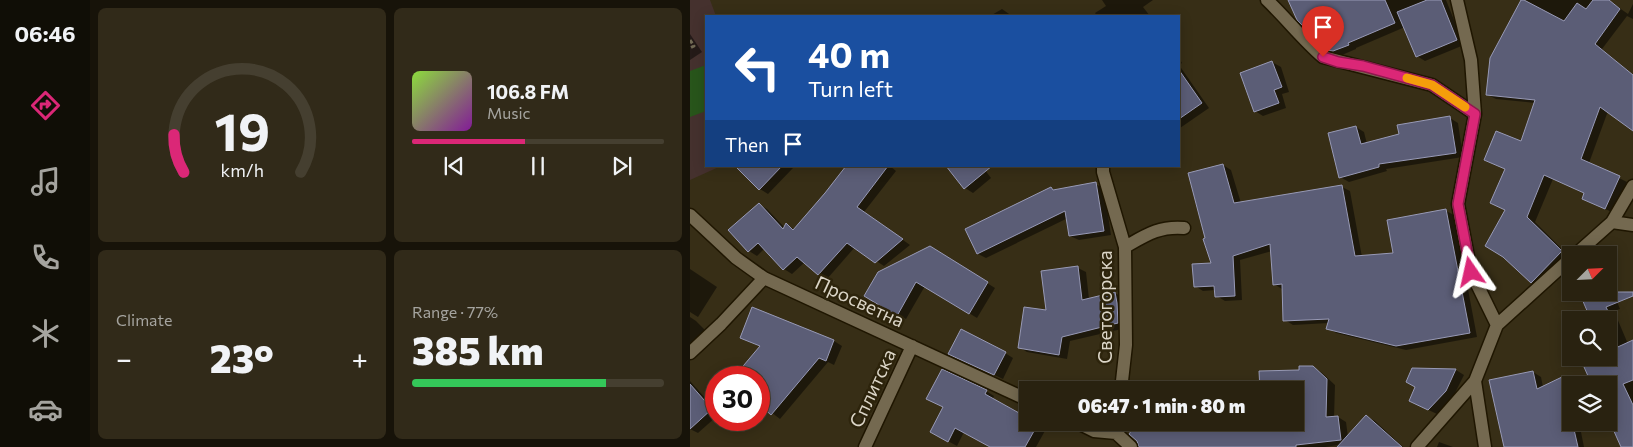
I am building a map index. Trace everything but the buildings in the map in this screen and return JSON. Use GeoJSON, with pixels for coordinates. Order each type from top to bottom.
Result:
{"type":"FeatureCollection","features":[{"type":"Feature","properties":{"kind":"street"},"geometry":{"type":"LineString","coordinates":[[1267,0],[1311,47],[1323,57],[1432,85],[1475,114]]}},
{"type":"Feature","properties":{"kind":"street"},"geometry":{"type":"LineString","coordinates":[[1456,0],[1471,60],[1475,114],[1458,204],[1471,272],[1497,324]]}},
{"type":"Feature","properties":{"kind":"street","name":"Светогорска"},"geometry":{"type":"LineString","coordinates":[[1103,167],[1125,247],[1126,345],[1122,381]]}},
{"type":"Feature","properties":{"kind":"street"},"geometry":{"type":"LineString","coordinates":[[1585,246],[1612,222],[1633,186]]}},
{"type":"Feature","properties":{"kind":"street","name":"Просветна"},"geometry":{"type":"LineString","coordinates":[[690,215],[736,258],[764,278],[1019,396]]}},
{"type":"Feature","properties":{"kind":"street"},"geometry":{"type":"LineString","coordinates":[[1612,222],[1633,226]]}},
{"type":"Feature","properties":{"kind":"street"},"geometry":{"type":"LineString","coordinates":[[1125,247],[1148,234],[1162,229],[1169,227],[1184,228]]}},
{"type":"Feature","properties":{"kind":"street"},"geometry":{"type":"LineString","coordinates":[[1418,447],[1475,381],[1497,324],[1562,266]]}},
{"type":"Feature","properties":{"kind":"street"},"geometry":{"type":"LineString","coordinates":[[690,353],[721,324],[764,278]]}},
{"type":"Feature","properties":{"kind":"street","name":"Сплитска"},"geometry":{"type":"LineString","coordinates":[[865,447],[912,346]]}},
{"type":"Feature","properties":{"kind":"street"},"geometry":{"type":"LineString","coordinates":[[1475,381],[1485,447]]}},
{"type":"Feature","properties":{"kind":"street"},"geometry":{"type":"LineString","coordinates":[[1119,431],[1131,447]]}},
{"type":"Feature","properties":{"kind":"path"},"geometry":{"type":"LineString","coordinates":[[690,40],[694,46],[690,48]]}},
{"type":"Feature","properties":{"kind":"shaded area"},"geometry":{"type":"Polygon","coordinates":[[[690,0],[710,0],[716,15],[705,15],[705,167],[719,167],[690,180],[690,0]]]}},
{"type":"Feature","properties":{"kind":"green space"},"geometry":{"type":"Polygon","coordinates":[[[705,65],[705,111],[690,117],[690,71],[705,65]]]}},
{"type":"Feature","properties":{"kind":"slow traffic"},"geometry":{"type":"LineString","coordinates":[[1407,78],[1432,85],[1465,107]]}},
{"type":"Feature","properties":{"kind":"route"},"geometry":{"type":"LineString","coordinates":[[1323,57],[1432,85],[1475,114],[1458,204],[1471,272]]}}]}
